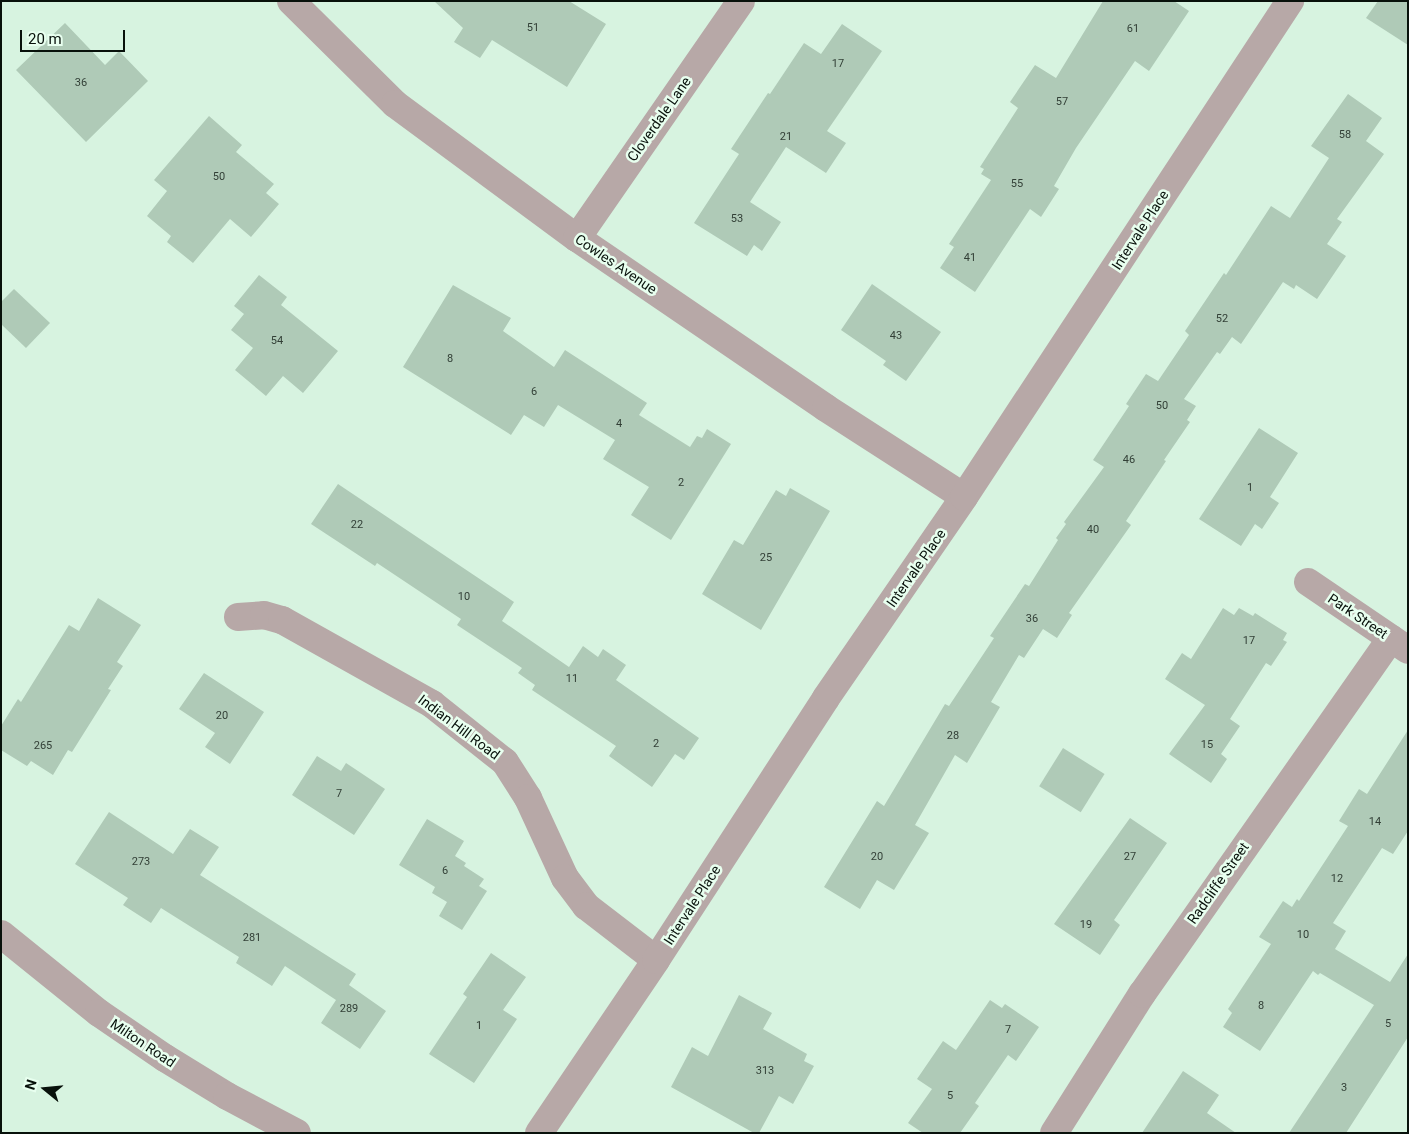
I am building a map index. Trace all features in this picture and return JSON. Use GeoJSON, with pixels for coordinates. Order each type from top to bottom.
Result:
{"type":"FeatureCollection","features":[{"type":"Feature","properties":{"kind":"street","name":"Cowles Avenue"},"geometry":{"type":"LineString","coordinates":[[291,1],[395,104],[577,238],[826,408],[964,497]]}},
{"type":"Feature","properties":{"kind":"street","name":"Cloverdale Lane"},"geometry":{"type":"LineString","coordinates":[[577,238],[741,1]]}},
{"type":"Feature","properties":{"kind":"street","name":"Intervale Place"},"geometry":{"type":"LineString","coordinates":[[539,1133],[656,960],[826,698],[964,497],[1290,1]]}},
{"type":"Feature","properties":{"kind":"street","name":"Park Street"},"geometry":{"type":"LineString","coordinates":[[1308,582],[1399,644]]}},
{"type":"Feature","properties":{"kind":"street","name":"Indian Hill Road"},"geometry":{"type":"LineString","coordinates":[[238,617],[264,615],[282,620],[432,704],[505,762],[528,798],[565,878],[586,906],[656,960]]}},
{"type":"Feature","properties":{"kind":"street","name":"Radcliffe Street"},"geometry":{"type":"LineString","coordinates":[[1054,1133],[1147,986],[1399,644]]}},
{"type":"Feature","properties":{"kind":"street","name":"Milton Road"},"geometry":{"type":"LineString","coordinates":[[1,934],[99,1013],[165,1058],[226,1096],[297,1133]]}},
{"type":"Feature","properties":{"kind":"building"},"geometry":{"type":"Polygon","coordinates":[[[434,1],[569,1],[606,24],[567,87],[492,40],[480,58],[454,42],[463,28],[434,1]]]}},
{"type":"Feature","properties":{"kind":"building"},"geometry":{"type":"Polygon","coordinates":[[[1103,1],[1174,1],[1189,11],[1149,71],[1135,61],[1076,148],[1054,186],[1059,189],[1041,217],[1030,209],[975,292],[940,268],[954,247],[949,244],[991,180],[981,174],[984,169],[980,167],[1018,108],[1010,102],[1035,65],[1056,78],[1103,1]]]}},
{"type":"Feature","properties":{"kind":"building"},"geometry":{"type":"Polygon","coordinates":[[[1378,1],[1408,1],[1408,45],[1366,18],[1378,1]]]}},
{"type":"Feature","properties":{"kind":"building"},"geometry":{"type":"Polygon","coordinates":[[[65,23],[105,65],[119,51],[148,81],[86,142],[16,70],[65,23]]]}},
{"type":"Feature","properties":{"kind":"building"},"geometry":{"type":"Polygon","coordinates":[[[842,24],[882,51],[827,131],[846,143],[826,173],[786,147],[750,202],[781,222],[762,251],[754,245],[747,256],[694,223],[739,154],[731,149],[804,43],[821,54],[842,24]]]}},
{"type":"Feature","properties":{"kind":"building"},"geometry":{"type":"Polygon","coordinates":[[[1348,94],[1382,118],[1366,141],[1384,154],[1337,219],[1342,222],[1327,244],[1346,256],[1317,299],[1296,285],[1294,289],[1283,282],[1241,344],[1232,337],[1220,354],[1217,352],[1184,399],[1196,406],[1187,420],[1190,422],[1126,521],[1131,525],[1069,613],[1072,615],[1057,638],[1043,629],[1024,658],[1019,655],[991,702],[1000,707],[967,763],[955,755],[915,825],[929,833],[894,890],[877,880],[860,909],[824,887],[877,801],[884,806],[945,704],[949,706],[994,638],[990,636],[1025,584],[1029,586],[1058,540],[1056,538],[1066,524],[1064,522],[1104,467],[1093,460],[1129,406],[1126,404],[1146,374],[1158,381],[1189,335],[1185,331],[1224,273],[1226,275],[1271,206],[1290,218],[1329,158],[1311,146],[1348,94]]]}},
{"type":"Feature","properties":{"kind":"building"},"geometry":{"type":"Polygon","coordinates":[[[209,116],[242,145],[236,152],[274,184],[266,193],[279,204],[251,237],[230,219],[193,263],[167,242],[171,236],[147,216],[167,191],[154,180],[209,116]]]}},
{"type":"Feature","properties":{"kind":"building"},"geometry":{"type":"Polygon","coordinates":[[[259,275],[287,297],[281,305],[338,351],[303,393],[283,376],[266,396],[235,370],[253,348],[231,330],[244,314],[234,306],[259,275]]]}},
{"type":"Feature","properties":{"kind":"building"},"geometry":{"type":"Polygon","coordinates":[[[872,284],[941,332],[906,381],[883,365],[886,361],[841,330],[872,284]]]}},
{"type":"Feature","properties":{"kind":"building"},"geometry":{"type":"Polygon","coordinates":[[[453,285],[511,318],[503,331],[554,367],[565,350],[647,403],[639,415],[690,447],[697,436],[702,438],[707,429],[731,444],[671,540],[631,515],[649,487],[603,459],[615,440],[558,405],[544,427],[524,415],[511,435],[403,367],[453,285]]]}},
{"type":"Feature","properties":{"kind":"building"},"geometry":{"type":"Polygon","coordinates":[[[14,289],[50,323],[26,348],[1,324],[1,302],[14,289]]]}},
{"type":"Feature","properties":{"kind":"building"},"geometry":{"type":"Polygon","coordinates":[[[1259,428],[1298,453],[1270,497],[1279,503],[1262,529],[1255,524],[1241,546],[1199,519],[1259,428]]]}},
{"type":"Feature","properties":{"kind":"building"},"geometry":{"type":"Polygon","coordinates":[[[338,484],[514,602],[502,621],[569,667],[583,646],[598,657],[603,649],[626,665],[616,680],[699,738],[684,760],[675,754],[652,787],[609,756],[616,746],[532,690],[535,685],[518,673],[522,668],[457,625],[461,619],[377,563],[375,566],[311,524],[338,484]]]}},
{"type":"Feature","properties":{"kind":"building"},"geometry":{"type":"Polygon","coordinates":[[[790,488],[830,511],[761,630],[702,594],[734,540],[743,545],[776,490],[786,496],[790,488]]]}},
{"type":"Feature","properties":{"kind":"building"},"geometry":{"type":"Polygon","coordinates":[[[98,598],[141,625],[117,662],[123,666],[108,689],[111,690],[72,752],[68,750],[53,775],[31,761],[27,766],[1,750],[1,726],[18,699],[21,702],[69,625],[79,631],[98,598]]]}},
{"type":"Feature","properties":{"kind":"building"},"geometry":{"type":"Polygon","coordinates":[[[1223,608],[1234,615],[1239,608],[1253,616],[1255,613],[1287,633],[1283,640],[1287,642],[1271,666],[1266,663],[1230,719],[1240,726],[1221,754],[1227,759],[1211,783],[1169,754],[1205,705],[1165,679],[1182,653],[1191,659],[1223,608]]]}},
{"type":"Feature","properties":{"kind":"building"},"geometry":{"type":"Polygon","coordinates":[[[204,673],[264,712],[230,764],[205,747],[215,733],[179,709],[204,673]]]}},
{"type":"Feature","properties":{"kind":"building"},"geometry":{"type":"Polygon","coordinates":[[[1408,730],[1408,831],[1393,854],[1382,848],[1333,923],[1346,931],[1335,949],[1390,982],[1408,954],[1408,1037],[1346,1133],[1289,1133],[1374,1005],[1320,973],[1318,975],[1313,971],[1260,1051],[1223,1027],[1232,1013],[1228,1009],[1271,944],[1259,937],[1283,901],[1292,907],[1297,899],[1299,901],[1348,826],[1339,821],[1359,789],[1367,794],[1408,730]]]}},
{"type":"Feature","properties":{"kind":"building"},"geometry":{"type":"Polygon","coordinates":[[[1063,748],[1105,774],[1081,812],[1039,786],[1063,748]]]}},
{"type":"Feature","properties":{"kind":"building"},"geometry":{"type":"Polygon","coordinates":[[[317,756],[341,771],[346,763],[385,789],[354,835],[292,795],[317,756]]]}},
{"type":"Feature","properties":{"kind":"building"},"geometry":{"type":"Polygon","coordinates":[[[109,812],[173,854],[190,829],[219,847],[200,875],[356,974],[349,985],[386,1011],[360,1049],[321,1023],[336,1000],[285,966],[272,986],[236,963],[239,957],[161,908],[151,923],[123,905],[128,898],[75,864],[109,812]]]}},
{"type":"Feature","properties":{"kind":"building"},"geometry":{"type":"Polygon","coordinates":[[[1130,818],[1167,843],[1114,920],[1120,925],[1100,955],[1054,924],[1130,818]]]}},
{"type":"Feature","properties":{"kind":"building"},"geometry":{"type":"Polygon","coordinates":[[[427,819],[464,841],[455,856],[466,863],[464,866],[484,879],[479,886],[487,891],[462,930],[439,916],[447,902],[432,893],[435,887],[399,865],[427,819]]]}},
{"type":"Feature","properties":{"kind":"building"},"geometry":{"type":"Polygon","coordinates":[[[491,953],[526,977],[503,1010],[517,1019],[474,1083],[429,1054],[467,997],[463,994],[491,953]]]}},
{"type":"Feature","properties":{"kind":"building"},"geometry":{"type":"Polygon","coordinates":[[[739,995],[772,1013],[763,1029],[807,1054],[804,1061],[814,1066],[793,1104],[779,1096],[759,1133],[754,1133],[671,1087],[692,1047],[708,1056],[739,995]]]}},
{"type":"Feature","properties":{"kind":"building"},"geometry":{"type":"Polygon","coordinates":[[[990,1000],[1002,1008],[1005,1004],[1039,1027],[1016,1061],[1008,1055],[975,1103],[979,1106],[960,1133],[923,1133],[908,1123],[932,1089],[917,1079],[943,1041],[956,1050],[990,1000]]]}},
{"type":"Feature","properties":{"kind":"building"},"geometry":{"type":"Polygon","coordinates":[[[1183,1071],[1219,1095],[1207,1113],[1236,1133],[1142,1133],[1183,1071]]]}}]}
